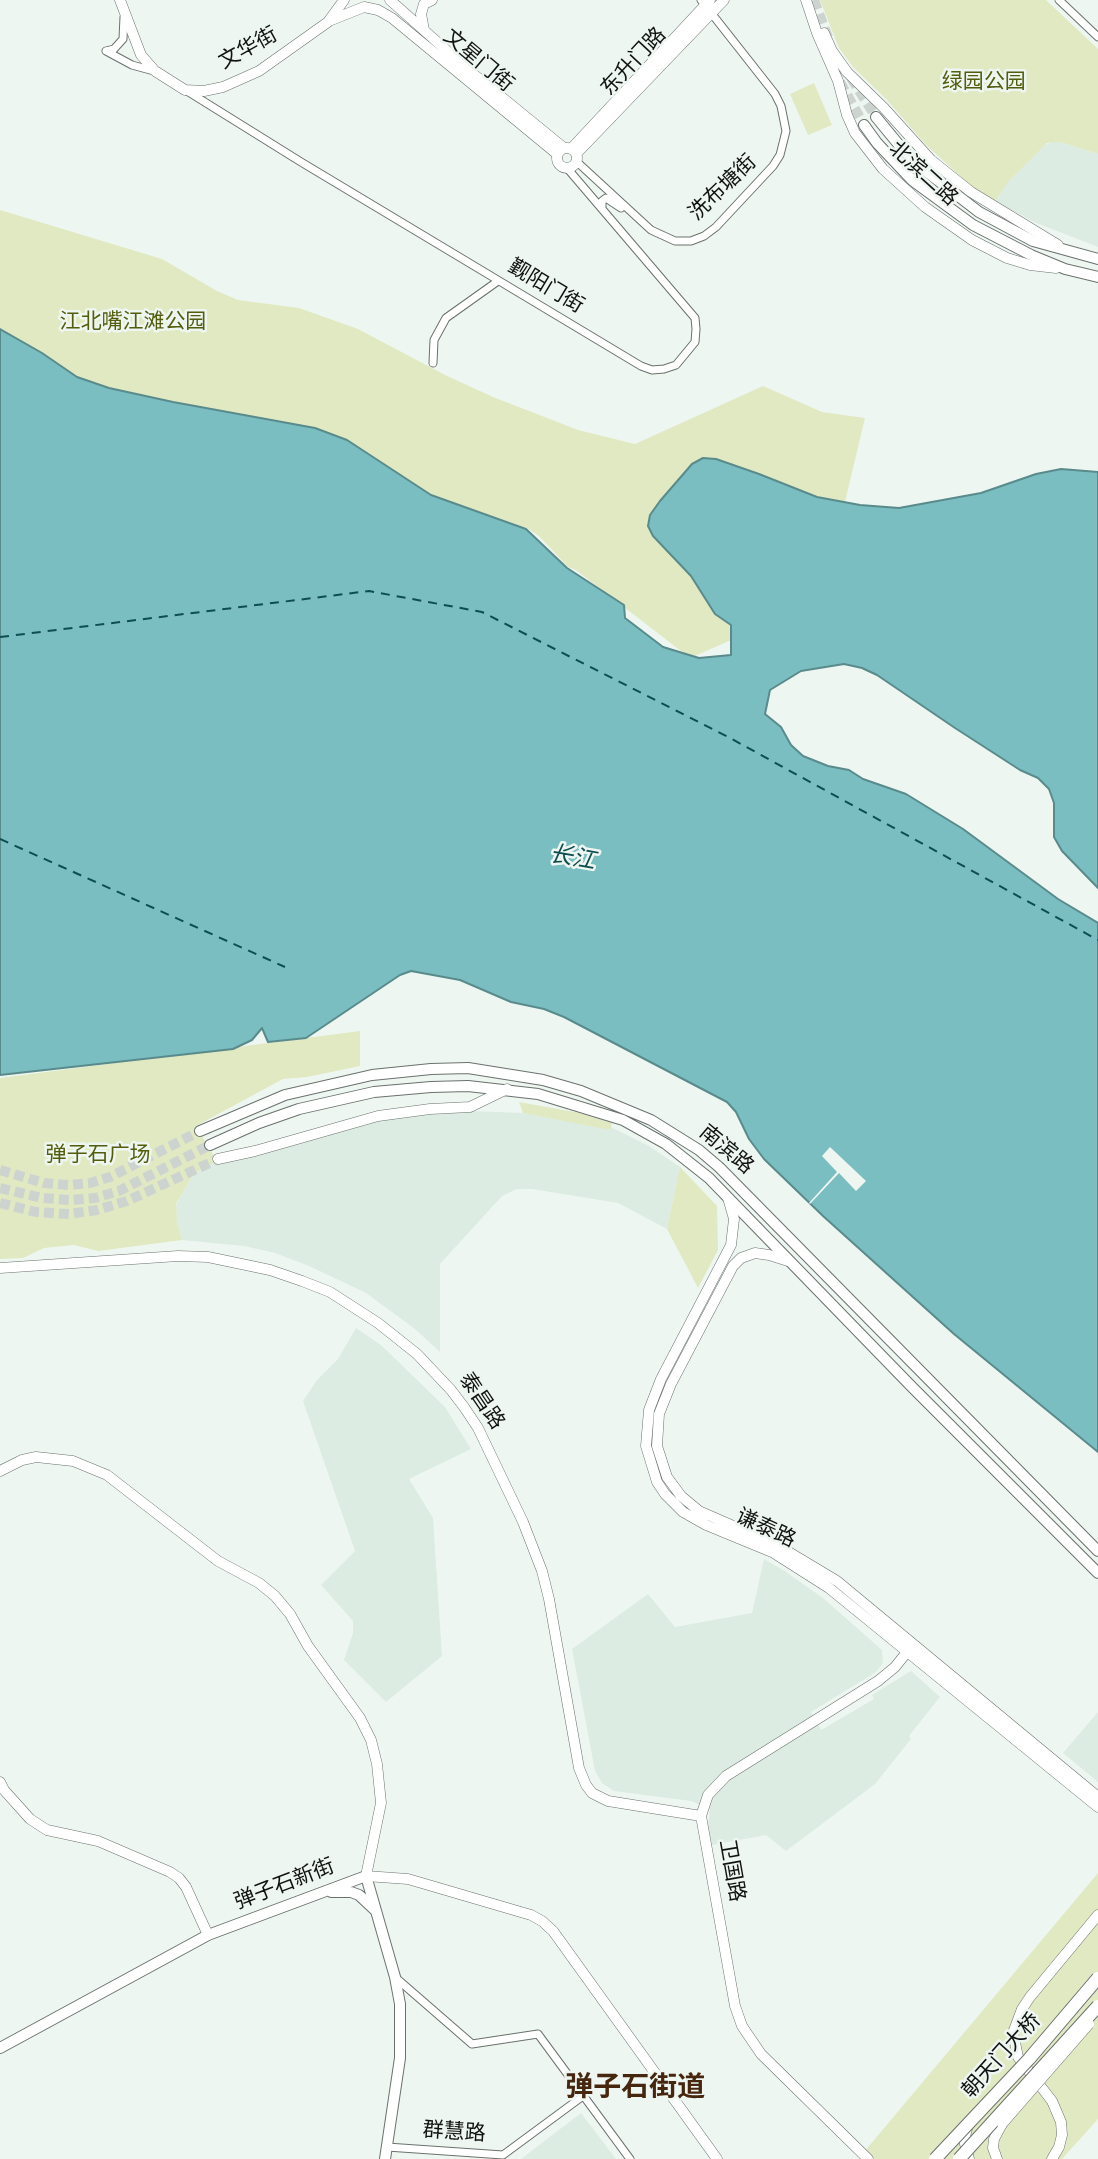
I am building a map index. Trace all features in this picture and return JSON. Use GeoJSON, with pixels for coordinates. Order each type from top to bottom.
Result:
{"type":"FeatureCollection","features":[{"type":"Feature","properties":{"kind":"highway","name":"朝天门大桥"},"geometry":{"type":"LineString","coordinates":[[935,2159],[1029,2059],[1098,1978]]}},
{"type":"Feature","properties":{"kind":"highway","name":"朝天门大桥"},"geometry":{"type":"LineString","coordinates":[[959,2159],[1098,2006]]}},
{"type":"Feature","properties":{"kind":"main road","name":"北滨二路"},"geometry":{"type":"LineString","coordinates":[[876,117],[914,160],[962,201],[1017,234],[1098,259]]}},
{"type":"Feature","properties":{"kind":"main road","name":"北滨二路"},"geometry":{"type":"LineString","coordinates":[[864,125],[913,181],[953,213],[1011,247],[1065,269],[1098,277]]}},
{"type":"Feature","properties":{"kind":"main road","name":"南滨路"},"geometry":{"type":"LineString","coordinates":[[200,1130],[285,1095],[331,1083],[394,1072],[468,1068],[543,1080],[581,1091],[651,1120],[699,1150],[719,1167],[1098,1551]]}},
{"type":"Feature","properties":{"kind":"main road","name":"南滨路"},"geometry":{"type":"LineString","coordinates":[[210,1145],[299,1109],[374,1091],[468,1086],[507,1089],[574,1103],[623,1120],[655,1137],[690,1162],[728,1198],[1098,1573]]}},
{"type":"Feature","properties":{"kind":"main road"},"geometry":{"type":"LineString","coordinates":[[911,1386],[919,1377],[916,1368]]}},
{"type":"Feature","properties":{"kind":"main road"},"geometry":{"type":"LineString","coordinates":[[942,1417],[937,1408],[943,1404],[988,1448],[1007,1460]]}},
{"type":"Feature","properties":{"kind":"main road","name":"弹子石新街"},"geometry":{"type":"LineString","coordinates":[[0,2048],[208,1935],[366,1876],[400,2004],[400,2058],[386,2153]]}},
{"type":"Feature","properties":{"kind":"main road"},"geometry":{"type":"LineString","coordinates":[[325,1892],[342,1891],[359,1895],[377,1913]]}},
{"type":"Feature","properties":{"kind":"street","name":"文华街"},"geometry":{"type":"LineString","coordinates":[[185,90],[204,91],[241,81],[259,71],[328,22],[344,0]]}},
{"type":"Feature","properties":{"kind":"street","name":"文星门街"},"geometry":{"type":"LineString","coordinates":[[390,0],[569,153]]}},
{"type":"Feature","properties":{"kind":"street"},"geometry":{"type":"LineString","coordinates":[[424,30],[421,14],[424,4],[432,0]]}},
{"type":"Feature","properties":{"kind":"street","name":"东升门路"},"geometry":{"type":"LineString","coordinates":[[566,168],[573,166],[569,153],[706,4],[724,0]]}},
{"type":"Feature","properties":{"kind":"street","name":"北滨二路"},"geometry":{"type":"LineString","coordinates":[[806,0],[855,133],[883,169],[946,223],[972,240],[1007,258],[1030,265],[1065,269]]}},
{"type":"Feature","properties":{"kind":"street","name":"北滨二路"},"geometry":{"type":"LineString","coordinates":[[813,0],[832,51],[847,72],[915,145],[956,181],[1070,252]]}},
{"type":"Feature","properties":{"kind":"street"},"geometry":{"type":"LineString","coordinates":[[1059,0],[1098,37]]}},
{"type":"Feature","properties":{"kind":"street","name":"洗布塘街"},"geometry":{"type":"LineString","coordinates":[[569,153],[637,218],[661,236],[675,241],[691,241],[716,227],[773,166],[780,155],[786,131],[781,106],[775,94],[706,4]]}},
{"type":"Feature","properties":{"kind":"street"},"geometry":{"type":"LineString","coordinates":[[121,5],[141,55],[155,71],[185,90]]}},
{"type":"Feature","properties":{"kind":"street"},"geometry":{"type":"LineString","coordinates":[[121,5],[125,30],[123,39],[114,50],[106,51],[132,65],[155,71]]}},
{"type":"Feature","properties":{"kind":"street","name":"文星门街"},"geometry":{"type":"LineString","coordinates":[[328,22],[364,7],[378,10],[569,153]]}},
{"type":"Feature","properties":{"kind":"street","name":"觐阳门街"},"geometry":{"type":"LineString","coordinates":[[185,90],[641,366],[652,370],[677,365],[695,342],[695,318],[566,168]]}},
{"type":"Feature","properties":{"kind":"street"},"geometry":{"type":"LineString","coordinates":[[847,115],[847,102],[851,96],[859,93],[872,96]]}},
{"type":"Feature","properties":{"kind":"street"},"geometry":{"type":"LineString","coordinates":[[566,168],[558,164],[569,153]]}},
{"type":"Feature","properties":{"kind":"street"},"geometry":{"type":"LineString","coordinates":[[603,209],[602,201],[606,198],[637,218]]}},
{"type":"Feature","properties":{"kind":"street"},"geometry":{"type":"LineString","coordinates":[[433,363],[434,340],[446,318],[498,281]]}},
{"type":"Feature","properties":{"kind":"street"},"geometry":{"type":"LineString","coordinates":[[218,1159],[378,1116],[470,1107],[507,1089]]}},
{"type":"Feature","properties":{"kind":"street","name":"谦泰路"},"geometry":{"type":"LineString","coordinates":[[728,1198],[734,1219],[731,1245],[661,1379],[649,1410],[646,1446],[651,1466],[665,1494],[683,1512],[706,1525],[774,1553],[804,1570],[911,1648],[1098,1797]]}},
{"type":"Feature","properties":{"kind":"street","name":"谦泰路"},"geometry":{"type":"LineString","coordinates":[[788,1261],[755,1253],[741,1258],[733,1266],[664,1397],[656,1429],[657,1446],[661,1463],[673,1487],[689,1504],[711,1518],[778,1545],[837,1581],[911,1648],[1098,1807]]}},
{"type":"Feature","properties":{"kind":"street","name":"泰昌路"},"geometry":{"type":"LineString","coordinates":[[0,1268],[178,1256],[208,1257],[270,1270],[302,1280],[357,1308],[388,1331],[435,1372],[464,1407],[478,1428],[523,1522],[549,1599],[579,1768],[586,1785],[592,1793],[608,1801],[701,1816]]}},
{"type":"Feature","properties":{"kind":"street"},"geometry":{"type":"LineString","coordinates":[[0,1471],[22,1460],[36,1457],[73,1461],[107,1475],[218,1561],[259,1583],[275,1596],[360,1718],[371,1740],[377,1764],[381,1803],[366,1876],[416,1881],[531,1915],[542,1921],[553,1931],[718,2159]]}},
{"type":"Feature","properties":{"kind":"street","name":"卫国路"},"geometry":{"type":"LineString","coordinates":[[869,2159],[761,2054],[742,2026],[735,2006],[701,1816],[708,1795],[726,1776],[878,1681],[911,1648]]}},
{"type":"Feature","properties":{"kind":"street"},"geometry":{"type":"LineString","coordinates":[[0,1783],[37,1825],[58,1834],[98,1841],[179,1878],[186,1887],[208,1935]]}},
{"type":"Feature","properties":{"kind":"street"},"geometry":{"type":"LineString","coordinates":[[1052,2159],[1062,2135],[1061,2122],[1052,2101],[1018,2057],[1013,2033],[1021,2009],[1098,1915]]}},
{"type":"Feature","properties":{"kind":"street"},"geometry":{"type":"LineString","coordinates":[[969,2159],[964,2140],[966,2129],[977,2109],[1098,1972]]}},
{"type":"Feature","properties":{"kind":"street"},"geometry":{"type":"LineString","coordinates":[[395,1978],[472,2045],[538,2034],[630,2159]]}},
{"type":"Feature","properties":{"kind":"street"},"geometry":{"type":"LineString","coordinates":[[997,2159],[993,2148],[994,2139],[1002,2124],[1098,2014]]}},
{"type":"Feature","properties":{"kind":"street","name":"群慧路"},"geometry":{"type":"LineString","coordinates":[[386,2153],[503,2155],[583,2096]]}},
{"type":"Feature","properties":{"kind":"shaded area"},"geometry":{"type":"Polygon","coordinates":[[[1052,142],[1098,154],[1098,247],[1034,222],[995,201],[1008,182],[1043,146],[1052,142]]]}},
{"type":"Feature","properties":{"kind":"shaded area"},"geometry":{"type":"Polygon","coordinates":[[[433,1112],[523,1113],[609,1129],[611,1127],[649,1146],[680,1167],[667,1229],[618,1203],[532,1189],[517,1189],[502,1196],[440,1264],[440,1352],[415,1329],[366,1293],[309,1266],[275,1253],[244,1246],[182,1240],[176,1205],[194,1172],[217,1161],[255,1156],[380,1121],[433,1112]]]}},
{"type":"Feature","properties":{"kind":"shaded area"},"geometry":{"type":"Polygon","coordinates":[[[356,1328],[381,1345],[445,1407],[471,1449],[409,1479],[433,1518],[442,1656],[386,1702],[344,1660],[353,1633],[353,1621],[321,1585],[355,1551],[303,1401],[317,1380],[338,1359],[356,1328]]]}},
{"type":"Feature","properties":{"kind":"shaded area"},"geometry":{"type":"Polygon","coordinates":[[[764,1559],[823,1598],[882,1650],[883,1663],[876,1672],[811,1712],[821,1730],[874,1699],[872,1695],[911,1671],[940,1697],[875,1784],[786,1851],[766,1835],[712,1845],[708,1827],[710,1809],[691,1801],[614,1791],[602,1783],[595,1771],[572,1649],[648,1594],[675,1627],[752,1613],[764,1559]]]}},
{"type":"Feature","properties":{"kind":"shaded area"},"geometry":{"type":"Polygon","coordinates":[[[1098,1712],[1098,1782],[1063,1753],[1098,1712]]]}},
{"type":"Feature","properties":{"kind":"shaded area"},"geometry":{"type":"Polygon","coordinates":[[[581,2113],[616,2159],[521,2159],[581,2113]]]}},
{"type":"Feature","properties":{"kind":"green space","name":"绿园公园"},"geometry":{"type":"Polygon","coordinates":[[[820,0],[1046,0],[1098,49],[1098,154],[1060,142],[1047,143],[1009,181],[995,201],[970,185],[926,145],[887,100],[853,67],[839,48],[820,0]]]}},
{"type":"Feature","properties":{"kind":"green space"},"geometry":{"type":"Polygon","coordinates":[[[814,83],[832,125],[808,135],[790,94],[814,83]]]}},
{"type":"Feature","properties":{"kind":"green space","name":"江北嘴江滩公园"},"geometry":{"type":"Polygon","coordinates":[[[0,210],[162,259],[238,300],[299,308],[358,329],[493,397],[578,430],[635,444],[763,386],[822,412],[865,418],[842,514],[745,634],[690,658],[576,570],[568,567],[539,536],[527,528],[431,495],[348,440],[317,443],[0,367],[0,210]]]}},
{"type":"Feature","properties":{"kind":"green space","name":"弹子石广场"},"geometry":{"type":"Polygon","coordinates":[[[360,1031],[360,1066],[283,1079],[196,1126],[217,1161],[194,1173],[176,1204],[182,1240],[98,1251],[74,1245],[44,1248],[23,1258],[0,1259],[0,1078],[360,1031]]]}},
{"type":"Feature","properties":{"kind":"green space"},"geometry":{"type":"Polygon","coordinates":[[[519,1102],[580,1113],[612,1123],[610,1130],[523,1113],[519,1102]]]}},
{"type":"Feature","properties":{"kind":"green space"},"geometry":{"type":"Polygon","coordinates":[[[680,1167],[717,1206],[718,1250],[698,1288],[667,1229],[680,1167]]]}},
{"type":"Feature","properties":{"kind":"green space"},"geometry":{"type":"Polygon","coordinates":[[[1098,1873],[1098,2119],[1062,2159],[871,2159],[864,2152],[1098,1873]]]}},
{"type":"Feature","properties":{"kind":"water","name":"长江"},"geometry":{"type":"Polygon","coordinates":[[[0,329],[77,377],[109,388],[315,428],[347,440],[431,495],[526,529],[567,568],[624,605],[625,618],[663,647],[699,658],[731,655],[731,625],[715,614],[691,576],[653,536],[648,526],[650,515],[660,501],[692,464],[703,458],[716,459],[817,497],[860,505],[899,508],[981,493],[1036,474],[1061,469],[1098,472],[1098,888],[1062,851],[1054,837],[1054,803],[1049,789],[1038,778],[1020,770],[877,675],[844,664],[801,671],[770,690],[765,714],[781,727],[791,745],[803,756],[828,766],[849,770],[863,779],[906,794],[963,829],[1058,899],[1098,923],[1098,1452],[954,1334],[823,1216],[764,1159],[749,1139],[736,1112],[727,1102],[564,1017],[544,1009],[511,1002],[460,980],[411,971],[400,975],[306,1038],[268,1042],[262,1028],[252,1040],[233,1049],[0,1075],[0,329]]]}},
{"type":"Feature","properties":{"kind":"pier"},"geometry":{"type":"Polygon","coordinates":[[[830,1147],[866,1181],[856,1191],[839,1173],[810,1204],[837,1172],[822,1156],[830,1147]]]}},
{"type":"Feature","properties":{"kind":"ferry route"},"geometry":{"type":"LineString","coordinates":[[0,637],[369,591],[482,612],[730,738],[1098,940]]}},
{"type":"Feature","properties":{"kind":"ferry route"},"geometry":{"type":"LineString","coordinates":[[0,839],[285,967]]}},
{"type":"Feature","properties":{"kind":"tunnel"},"geometry":{"type":"LineString","coordinates":[[814,0],[829,40]]}},
{"type":"Feature","properties":{"kind":"tunnel"},"geometry":{"type":"LineString","coordinates":[[851,78],[876,117]]}},
{"type":"Feature","properties":{"kind":"tunnel"},"geometry":{"type":"LineString","coordinates":[[840,82],[864,125]]}},
{"type":"Feature","properties":{"kind":"tunnel"},"geometry":{"type":"LineString","coordinates":[[0,1170],[44,1183],[90,1183],[110,1177],[200,1131]]}},
{"type":"Feature","properties":{"kind":"tunnel"},"geometry":{"type":"LineString","coordinates":[[0,1188],[42,1198],[95,1198],[119,1191],[210,1145]]}},
{"type":"Feature","properties":{"kind":"tunnel"},"geometry":{"type":"LineString","coordinates":[[0,1203],[36,1212],[69,1214],[97,1210],[127,1201],[218,1159]]}},
{"type":"Feature","properties":{"kind":"railway"},"geometry":{"type":"LineString","coordinates":[[1036,2055],[1098,1982]]}},
{"type":"Feature","properties":{"kind":"district","name":"弹子石街道"},"geometry":{"type":"Point","coordinates":[635,2090]}}]}
